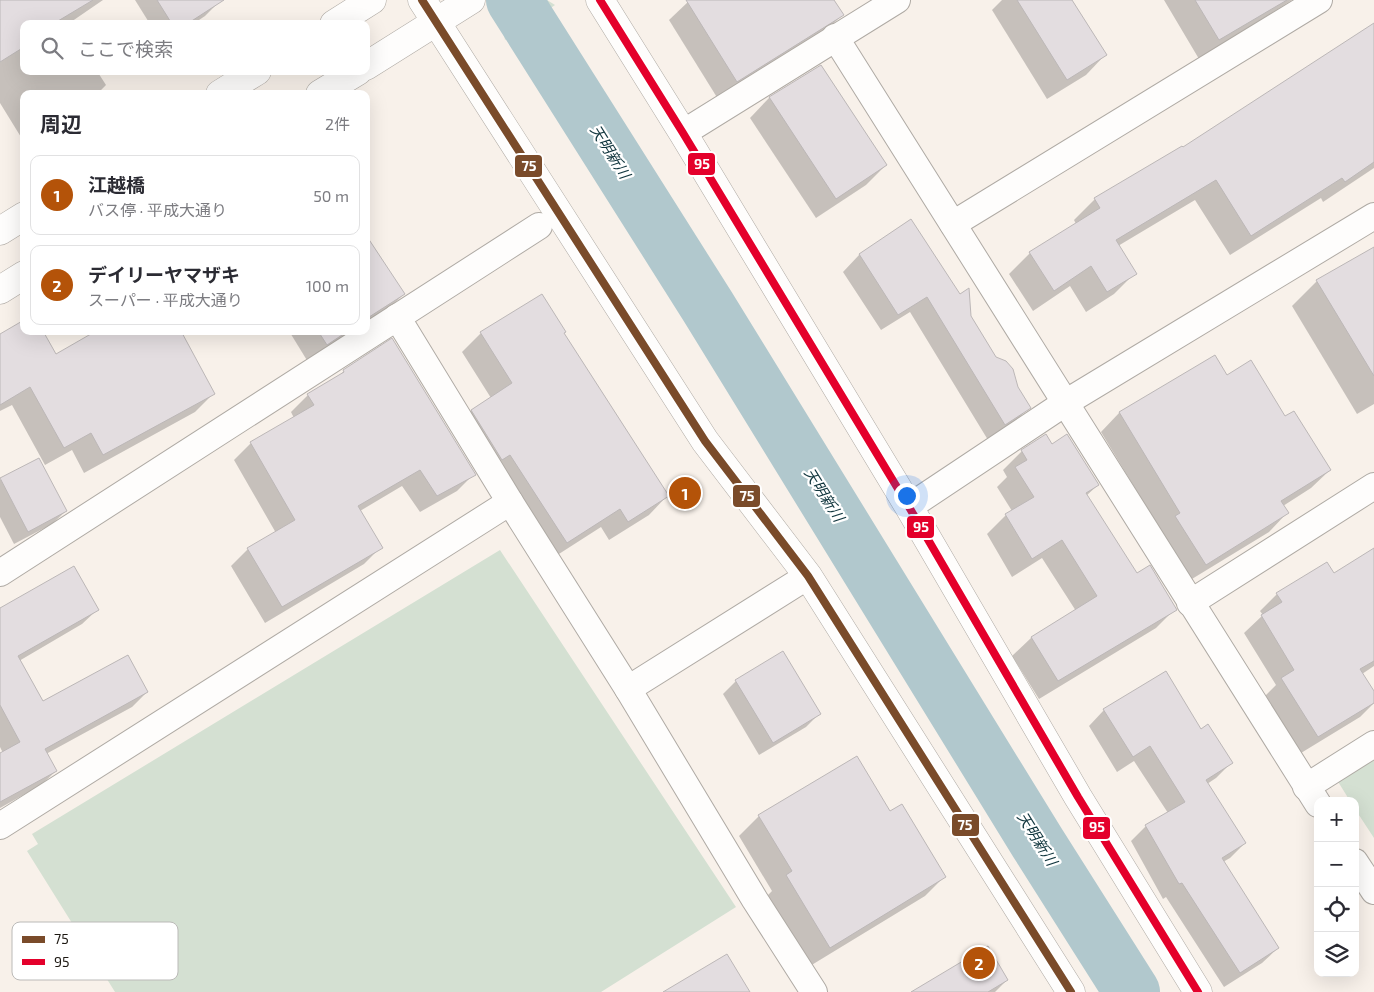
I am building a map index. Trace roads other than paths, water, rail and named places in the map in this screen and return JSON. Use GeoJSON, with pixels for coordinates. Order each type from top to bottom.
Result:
{"type":"FeatureCollection","features":[{"type":"Feature","properties":{"kind":"street"},"geometry":{"type":"LineString","coordinates":[[340,20],[372,0]]}},
{"type":"Feature","properties":{"kind":"street"},"geometry":{"type":"LineString","coordinates":[[422,0],[705,441],[808,576],[1071,992]]}},
{"type":"Feature","properties":{"kind":"street"},"geometry":{"type":"LineString","coordinates":[[370,64],[471,0]]}},
{"type":"Feature","properties":{"kind":"street"},"geometry":{"type":"LineString","coordinates":[[600,0],[683,133],[908,507],[1078,797],[1198,992]]}},
{"type":"Feature","properties":{"kind":"street"},"geometry":{"type":"LineString","coordinates":[[683,133],[897,0]]}},
{"type":"Feature","properties":{"kind":"street"},"geometry":{"type":"LineString","coordinates":[[952,224],[1319,0]]}},
{"type":"Feature","properties":{"kind":"street"},"geometry":{"type":"LineString","coordinates":[[836,37],[1312,795],[1374,744]]}},
{"type":"Feature","properties":{"kind":"street"},"geometry":{"type":"LineString","coordinates":[[226,90],[251,75]]}},
{"type":"Feature","properties":{"kind":"street"},"geometry":{"type":"LineString","coordinates":[[327,90],[351,75]]}},
{"type":"Feature","properties":{"kind":"street"},"geometry":{"type":"LineString","coordinates":[[908,507],[1065,404],[1374,216]]}},
{"type":"Feature","properties":{"kind":"street"},"geometry":{"type":"LineString","coordinates":[[0,230],[20,218]]}},
{"type":"Feature","properties":{"kind":"street"},"geometry":{"type":"LineString","coordinates":[[370,334],[539,226]]}},
{"type":"Feature","properties":{"kind":"street"},"geometry":{"type":"LineString","coordinates":[[0,290],[20,278]]}},
{"type":"Feature","properties":{"kind":"street"},"geometry":{"type":"LineString","coordinates":[[397,317],[510,502],[628,689],[755,900],[814,992]]}},
{"type":"Feature","properties":{"kind":"street"},"geometry":{"type":"LineString","coordinates":[[0,573],[369,335]]}},
{"type":"Feature","properties":{"kind":"street"},"geometry":{"type":"LineString","coordinates":[[1190,603],[1374,486]]}},
{"type":"Feature","properties":{"kind":"street"},"geometry":{"type":"LineString","coordinates":[[0,826],[510,502]]}},
{"type":"Feature","properties":{"kind":"street"},"geometry":{"type":"LineString","coordinates":[[628,689],[808,576]]}},
{"type":"Feature","properties":{"kind":"street"},"geometry":{"type":"LineString","coordinates":[[1359,868],[1374,891]]}},
{"type":"Feature","properties":{"kind":"waterway","name":"天明新川"},"geometry":{"type":"LineString","coordinates":[[514,0],[708,307],[1037,842],[1132,992]]}},
{"type":"Feature","properties":{"kind":"place","name":"江越橋"},"geometry":{"type":"Point","coordinates":[685,493]}},
{"type":"Feature","properties":{"kind":"place","name":"デイリーヤマザキ"},"geometry":{"type":"Point","coordinates":[979,963]}}]}
